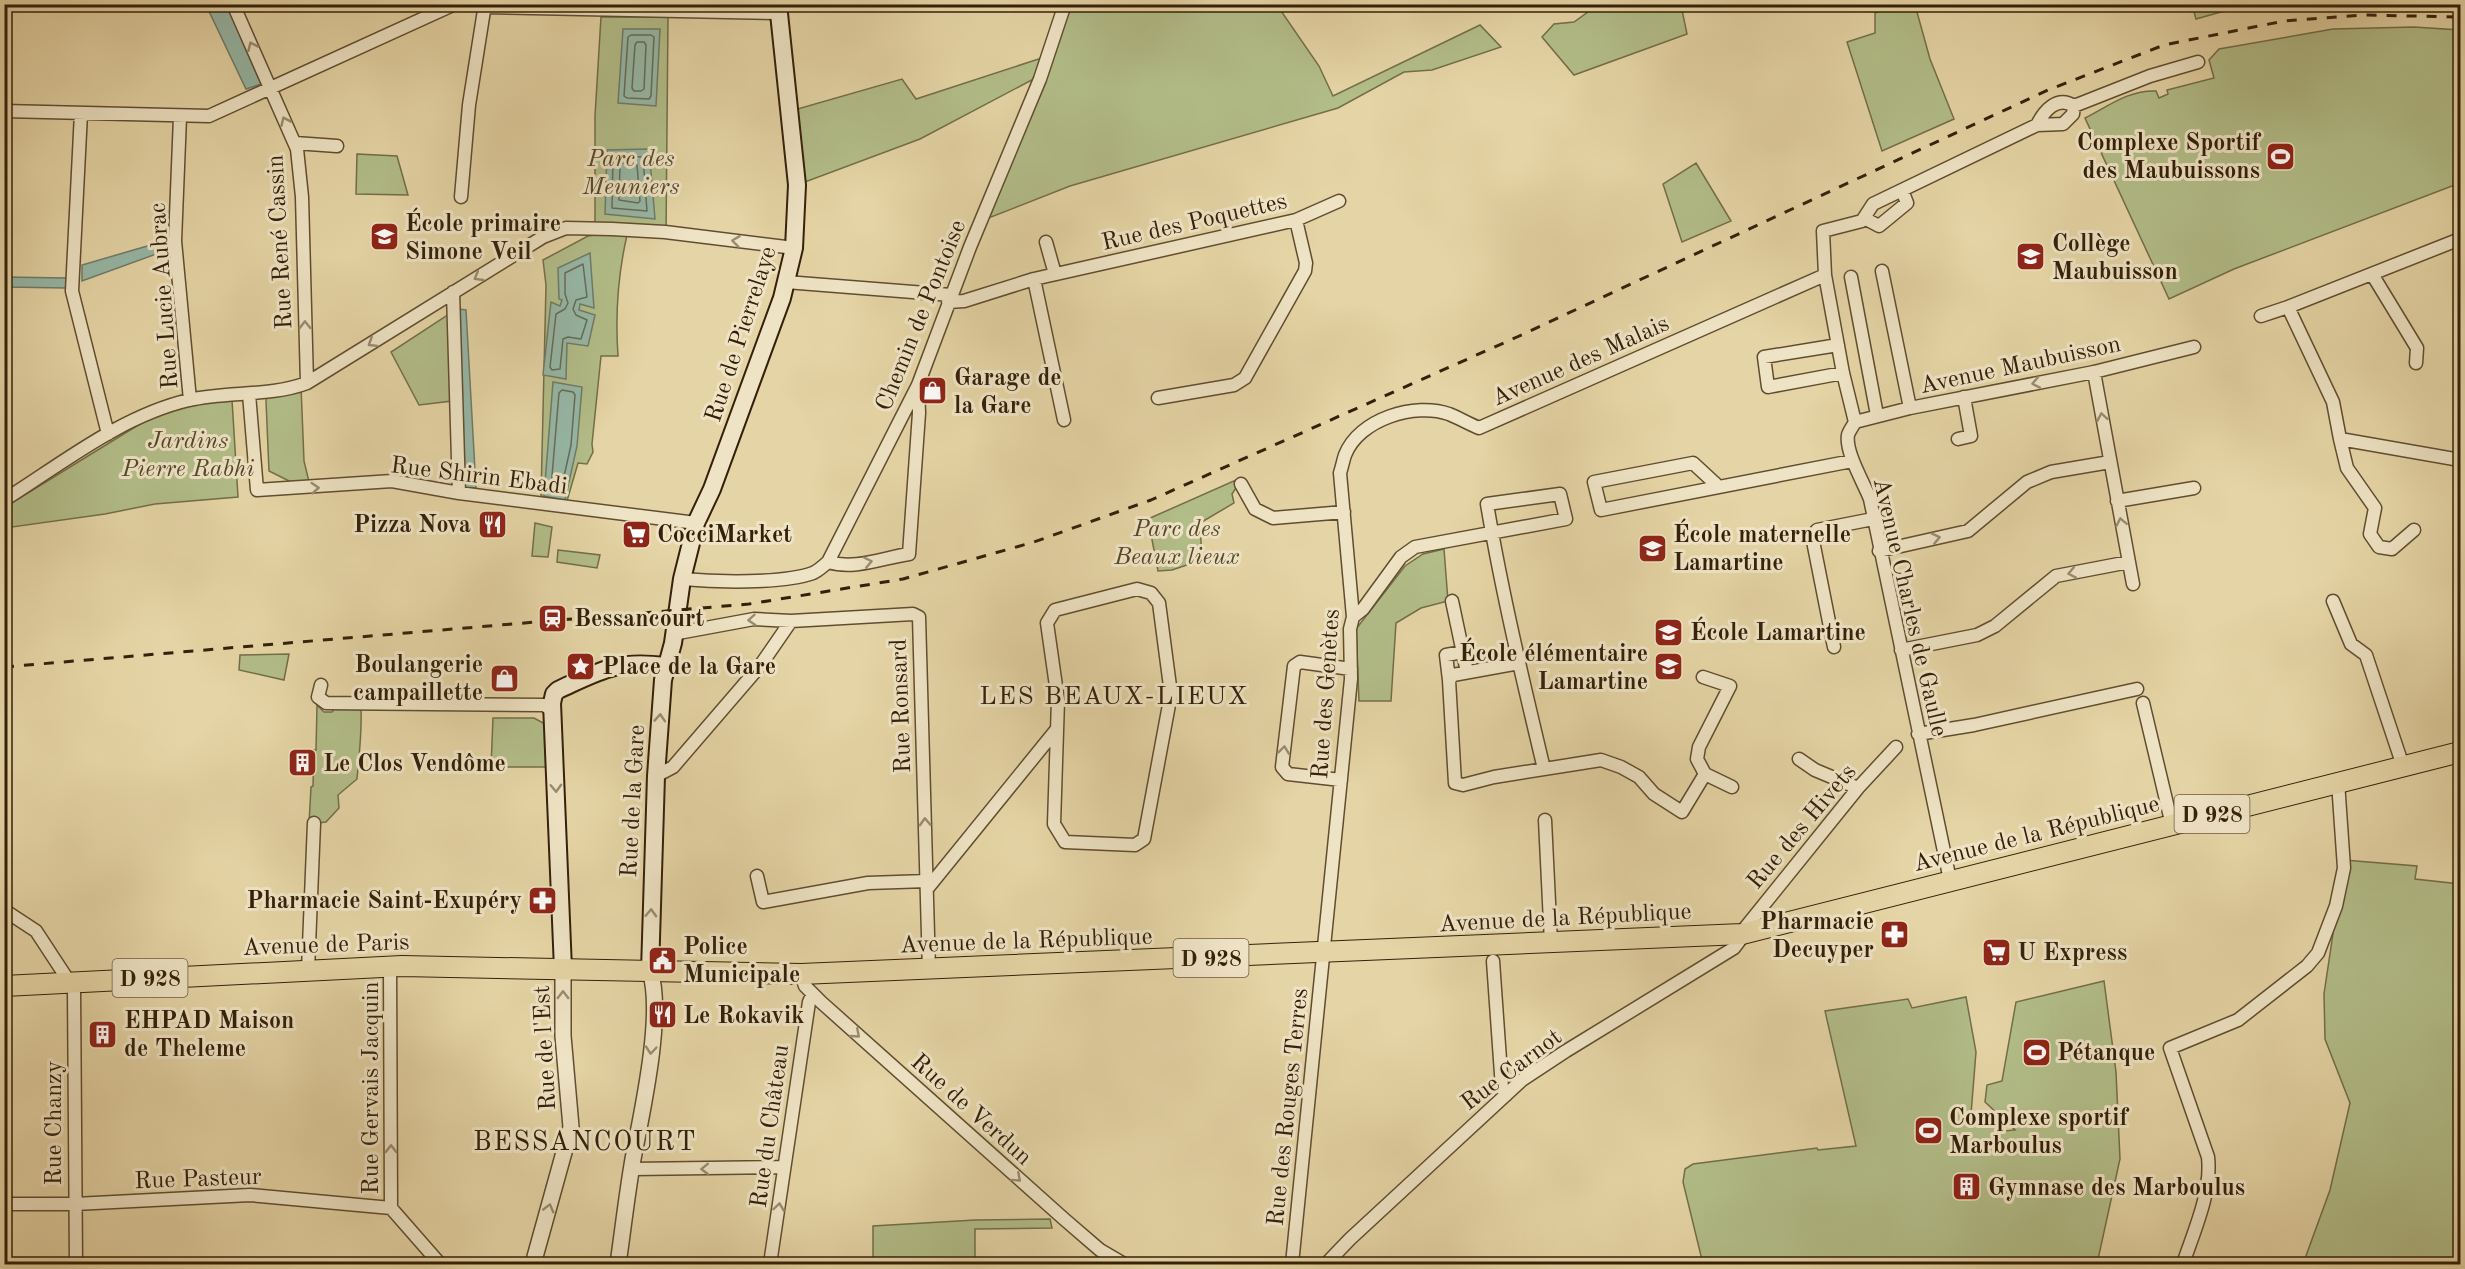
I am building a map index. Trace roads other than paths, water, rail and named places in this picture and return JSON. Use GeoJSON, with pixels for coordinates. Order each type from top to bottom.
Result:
{"type":"FeatureCollection","features":[{"type":"Feature","properties":{"kind":"main road","name":"Rue de Pierrelaye"},"geometry":{"type":"LineString","coordinates":[[674,634],[682,579],[696,524],[712,489],[786,282],[794,248],[797,185],[779,9]]}},
{"type":"Feature","properties":{"kind":"main road","name":"Rue de la Gare"},"geometry":{"type":"LineString","coordinates":[[650,971],[656,776],[665,666],[674,634]]}},
{"type":"Feature","properties":{"kind":"main road"},"geometry":{"type":"LineString","coordinates":[[563,969],[554,694],[558,690],[612,666],[635,663],[665,666]]}},
{"type":"Feature","properties":{"kind":"main road","name":"Avenue de la République"},"geometry":{"type":"LineString","coordinates":[[650,971],[801,974],[1551,943],[1730,941],[1950,880],[2460,752]]}},
{"type":"Feature","properties":{"kind":"main road","name":"Avenue de Paris"},"geometry":{"type":"LineString","coordinates":[[4,986],[308,963],[650,971]]}},
{"type":"Feature","properties":{"kind":"street","name":"Rue René Cassin"},"geometry":{"type":"LineString","coordinates":[[233,4],[295,143],[302,197],[307,383]]}},
{"type":"Feature","properties":{"kind":"street"},"geometry":{"type":"LineString","coordinates":[[4,111],[209,116],[455,4]]}},
{"type":"Feature","properties":{"kind":"street","name":"Chemin de Pontoise"},"geometry":{"type":"LineString","coordinates":[[828,562],[918,385],[949,299],[1040,79],[1065,4]]}},
{"type":"Feature","properties":{"kind":"street"},"geometry":{"type":"LineString","coordinates":[[461,197],[469,105],[484,6],[779,9]]}},
{"type":"Feature","properties":{"kind":"street"},"geometry":{"type":"LineString","coordinates":[[2074,106],[2150,76],[2198,62]]}},
{"type":"Feature","properties":{"kind":"street"},"geometry":{"type":"LineString","coordinates":[[2037,125],[2049,107],[2062,102],[2068,102],[2074,106]]}},
{"type":"Feature","properties":{"kind":"street"},"geometry":{"type":"LineString","coordinates":[[1902,190],[1906,203],[1879,226],[1864,218],[1873,204],[1902,190],[2037,125],[2063,124],[2073,114],[2074,106]]}},
{"type":"Feature","properties":{"kind":"street"},"geometry":{"type":"LineString","coordinates":[[81,113],[72,291],[108,434]]}},
{"type":"Feature","properties":{"kind":"street","name":"Rue Lucie Aubrac"},"geometry":{"type":"LineString","coordinates":[[180,117],[175,241],[190,400]]}},
{"type":"Feature","properties":{"kind":"street"},"geometry":{"type":"LineString","coordinates":[[295,143],[337,146]]}},
{"type":"Feature","properties":{"kind":"street","name":"Rue des Poquettes"},"geometry":{"type":"LineString","coordinates":[[786,282],[964,302],[1034,279],[1296,219],[1339,201]]}},
{"type":"Feature","properties":{"kind":"street","name":"Avenue Charles de Gaulle"},"geometry":{"type":"LineString","coordinates":[[1864,218],[1862,221],[1823,231],[1826,275],[1843,373],[1855,422],[1848,436],[1852,461],[1866,491],[1873,519],[1950,880]]}},
{"type":"Feature","properties":{"kind":"street"},"geometry":{"type":"LineString","coordinates":[[1158,398],[1234,385],[1245,378],[1305,271],[1305,258],[1296,219]]}},
{"type":"Feature","properties":{"kind":"street"},"geometry":{"type":"LineString","coordinates":[[4,500],[108,434],[141,417],[190,400],[294,388],[307,383],[543,237],[566,228],[665,232],[794,248]]}},
{"type":"Feature","properties":{"kind":"street"},"geometry":{"type":"LineString","coordinates":[[2261,316],[2460,239]]}},
{"type":"Feature","properties":{"kind":"street"},"geometry":{"type":"LineString","coordinates":[[1046,242],[1055,274]]}},
{"type":"Feature","properties":{"kind":"street"},"geometry":{"type":"LineString","coordinates":[[1882,271],[1910,408]]}},
{"type":"Feature","properties":{"kind":"street"},"geometry":{"type":"LineString","coordinates":[[2372,274],[2417,348],[2416,363]]}},
{"type":"Feature","properties":{"kind":"street","name":"Avenue des Malais"},"geometry":{"type":"LineString","coordinates":[[1354,442],[1368,428],[1410,409],[1448,413],[1479,429],[1826,275]]}},
{"type":"Feature","properties":{"kind":"street"},"geometry":{"type":"LineString","coordinates":[[1851,277],[1877,415]]}},
{"type":"Feature","properties":{"kind":"street"},"geometry":{"type":"LineString","coordinates":[[1034,279],[1064,420]]}},
{"type":"Feature","properties":{"kind":"street"},"geometry":{"type":"LineString","coordinates":[[453,292],[459,493]]}},
{"type":"Feature","properties":{"kind":"street"},"geometry":{"type":"LineString","coordinates":[[2288,307],[2333,402],[2347,468],[2375,507],[2370,534],[2379,547],[2392,549],[2414,530]]}},
{"type":"Feature","properties":{"kind":"street"},"geometry":{"type":"LineString","coordinates":[[1838,345],[1764,357],[1768,387],[1843,373]]}},
{"type":"Feature","properties":{"kind":"street","name":"Avenue Maubuisson"},"geometry":{"type":"LineString","coordinates":[[1855,422],[1910,408],[2094,372],[2194,347]]}},
{"type":"Feature","properties":{"kind":"street"},"geometry":{"type":"LineString","coordinates":[[2094,372],[2133,584]]}},
{"type":"Feature","properties":{"kind":"street"},"geometry":{"type":"LineString","coordinates":[[682,579],[715,582],[795,578],[816,572],[828,562],[841,566],[852,565],[909,554],[919,413],[918,385]]}},
{"type":"Feature","properties":{"kind":"street","name":"Rue Shirin Ebadi"},"geometry":{"type":"LineString","coordinates":[[249,394],[257,490],[392,481],[459,493],[696,524]]}},
{"type":"Feature","properties":{"kind":"street"},"geometry":{"type":"LineString","coordinates":[[1958,439],[1971,436],[1964,397]]}},
{"type":"Feature","properties":{"kind":"street"},"geometry":{"type":"LineString","coordinates":[[2340,439],[2460,460]]}},
{"type":"Feature","properties":{"kind":"street","name":"Rue des Genètes"},"geometry":{"type":"LineString","coordinates":[[1323,953],[1351,669],[1350,629],[1353,616],[1340,473],[1345,454],[1354,442]]}},
{"type":"Feature","properties":{"kind":"street"},"geometry":{"type":"LineString","coordinates":[[1719,487],[1693,463],[1594,482],[1600,510],[1719,487],[1852,461]]}},
{"type":"Feature","properties":{"kind":"street"},"geometry":{"type":"LineString","coordinates":[[1879,551],[1968,531],[2027,482],[2051,472],[2110,462]]}},
{"type":"Feature","properties":{"kind":"street"},"geometry":{"type":"LineString","coordinates":[[1241,484],[1255,509],[1274,518],[1344,512]]}},
{"type":"Feature","properties":{"kind":"street"},"geometry":{"type":"LineString","coordinates":[[2117,501],[2194,488]]}},
{"type":"Feature","properties":{"kind":"street"},"geometry":{"type":"LineString","coordinates":[[1353,616],[1362,609],[1401,557],[1415,547],[1492,534],[1566,519],[1560,494],[1486,504],[1492,534],[1519,663],[1544,768]]}},
{"type":"Feature","properties":{"kind":"street"},"geometry":{"type":"LineString","coordinates":[[1834,647],[1812,536],[1817,530],[1873,519]]}},
{"type":"Feature","properties":{"kind":"street"},"geometry":{"type":"LineString","coordinates":[[1900,651],[1977,635],[1995,626],[2056,576],[2129,562]]}},
{"type":"Feature","properties":{"kind":"street"},"geometry":{"type":"LineString","coordinates":[[757,876],[763,902],[868,883],[927,885],[1056,730],[1058,700],[1047,622],[1055,610],[1137,589],[1151,592],[1159,603],[1171,694],[1144,839],[1135,845],[1065,842],[1054,824],[1056,730]]}},
{"type":"Feature","properties":{"kind":"street"},"geometry":{"type":"LineString","coordinates":[[1452,601],[1467,672]]}},
{"type":"Feature","properties":{"kind":"street"},"geometry":{"type":"LineString","coordinates":[[2333,601],[2351,644],[2366,655],[2403,766]]}},
{"type":"Feature","properties":{"kind":"street","name":"Rue Ronsard"},"geometry":{"type":"LineString","coordinates":[[674,634],[754,619],[791,621],[913,614],[919,617],[929,970]]}},
{"type":"Feature","properties":{"kind":"street"},"geometry":{"type":"LineString","coordinates":[[656,776],[673,767],[760,666],[791,621]]}},
{"type":"Feature","properties":{"kind":"street"},"geometry":{"type":"LineString","coordinates":[[1463,652],[1446,655],[1455,783],[1463,785],[1544,768],[1601,760],[1621,766],[1639,777],[1654,794],[1682,812],[1705,774]]}},
{"type":"Feature","properties":{"kind":"street"},"geometry":{"type":"LineString","coordinates":[[1341,780],[1288,774],[1282,766],[1294,666],[1300,662],[1351,669]]}},
{"type":"Feature","properties":{"kind":"street"},"geometry":{"type":"LineString","coordinates":[[1449,680],[1453,675],[1519,663]]}},
{"type":"Feature","properties":{"kind":"street"},"geometry":{"type":"LineString","coordinates":[[1702,677],[1730,686],[1699,747],[1697,759],[1705,774],[1732,787]]}},
{"type":"Feature","properties":{"kind":"street"},"geometry":{"type":"LineString","coordinates":[[1918,734],[1974,725],[2137,688]]}},
{"type":"Feature","properties":{"kind":"street"},"geometry":{"type":"LineString","coordinates":[[323,699],[364,705],[544,705],[553,711]]}},
{"type":"Feature","properties":{"kind":"street"},"geometry":{"type":"LineString","coordinates":[[2143,703],[2172,825]]}},
{"type":"Feature","properties":{"kind":"street","name":"Rue des Hivets"},"geometry":{"type":"LineString","coordinates":[[1730,941],[1744,928],[1858,789],[1896,747]]}},
{"type":"Feature","properties":{"kind":"street"},"geometry":{"type":"LineString","coordinates":[[1799,759],[1815,770],[1858,789]]}},
{"type":"Feature","properties":{"kind":"street"},"geometry":{"type":"LineString","coordinates":[[2183,1264],[2206,1190],[2209,1169],[2208,1157],[2170,1048],[2238,1020],[2313,960],[2336,906],[2344,868],[2338,782]]}},
{"type":"Feature","properties":{"kind":"street"},"geometry":{"type":"LineString","coordinates":[[1545,820],[1551,943]]}},
{"type":"Feature","properties":{"kind":"street"},"geometry":{"type":"LineString","coordinates":[[308,963],[314,823]]}},
{"type":"Feature","properties":{"kind":"street"},"geometry":{"type":"LineString","coordinates":[[4,910],[36,931],[70,982]]}},
{"type":"Feature","properties":{"kind":"street","name":"Rue Carnot"},"geometry":{"type":"LineString","coordinates":[[1326,1264],[1506,1095],[1566,1051],[1730,941]]}},
{"type":"Feature","properties":{"kind":"street","name":"Rue des Rouges Terres"},"geometry":{"type":"LineString","coordinates":[[1292,1264],[1323,953]]}},
{"type":"Feature","properties":{"kind":"street"},"geometry":{"type":"LineString","coordinates":[[1493,961],[1502,1088],[1506,1095]]}},
{"type":"Feature","properties":{"kind":"street","name":"Rue Gervais Jacquin"},"geometry":{"type":"LineString","coordinates":[[390,966],[391,1208],[440,1264]]}},
{"type":"Feature","properties":{"kind":"street","name":"Rue de l'Est"},"geometry":{"type":"LineString","coordinates":[[533,1264],[571,1127],[563,1036],[563,969]]}},
{"type":"Feature","properties":{"kind":"street"},"geometry":{"type":"LineString","coordinates":[[618,1264],[650,1054],[654,1010],[653,980],[650,971]]}},
{"type":"Feature","properties":{"kind":"street","name":"Rue de Verdun"},"geometry":{"type":"LineString","coordinates":[[801,974],[805,986],[812,995],[1055,1212],[1100,1250],[1124,1264]]}},
{"type":"Feature","properties":{"kind":"street","name":"Rue Chanzy"},"geometry":{"type":"LineString","coordinates":[[70,982],[74,992],[76,1264]]}},
{"type":"Feature","properties":{"kind":"street","name":"Rue du Château"},"geometry":{"type":"LineString","coordinates":[[770,1264],[809,1002],[812,995]]}},
{"type":"Feature","properties":{"kind":"street"},"geometry":{"type":"LineString","coordinates":[[632,1169],[784,1167]]}},
{"type":"Feature","properties":{"kind":"street","name":"Rue Pasteur"},"geometry":{"type":"LineString","coordinates":[[4,1204],[75,1203],[250,1194],[391,1208]]}},
{"type":"Feature","properties":{"kind":"water"},"geometry":{"type":"Polygon","coordinates":[[[206,5],[227,5],[261,84],[246,89],[206,5]]]}},
{"type":"Feature","properties":{"kind":"water"},"geometry":{"type":"Polygon","coordinates":[[[623,29],[660,29],[656,106],[618,103],[623,29]]]}},
{"type":"Feature","properties":{"kind":"water"},"geometry":{"type":"Polygon","coordinates":[[[649,149],[655,219],[605,214],[607,150],[649,149]]]}},
{"type":"Feature","properties":{"kind":"water"},"geometry":{"type":"Polygon","coordinates":[[[168,240],[170,249],[82,281],[82,265],[168,240]]]}},
{"type":"Feature","properties":{"kind":"water"},"geometry":{"type":"Polygon","coordinates":[[[590,253],[594,308],[580,304],[579,310],[595,315],[588,346],[567,343],[566,379],[543,375],[551,302],[560,306],[562,300],[559,299],[558,268],[590,253]]]}},
{"type":"Feature","properties":{"kind":"water"},"geometry":{"type":"Polygon","coordinates":[[[5,277],[66,278],[66,288],[5,287],[5,277]]]}},
{"type":"Feature","properties":{"kind":"water"},"geometry":{"type":"Polygon","coordinates":[[[459,309],[466,310],[476,488],[464,487],[459,309]]]}},
{"type":"Feature","properties":{"kind":"water"},"geometry":{"type":"Polygon","coordinates":[[[553,382],[582,387],[577,446],[565,500],[544,496],[553,382]]]}},
{"type":"Feature","properties":{"kind":"railway"},"geometry":{"type":"LineString","coordinates":[[4,667],[749,604],[903,579],[1034,542],[1151,500],[1517,337],[2048,90],[2164,45],[2284,21],[2364,15],[2460,17]]}},
{"type":"Feature","properties":{"kind":"place","name":"Complexe Sportif des Maubuissons"},"geometry":{"type":"Point","coordinates":[2281,156]}},
{"type":"Feature","properties":{"kind":"place","name":"École primaire Simone Veil"},"geometry":{"type":"Point","coordinates":[384,237]}},
{"type":"Feature","properties":{"kind":"place","name":"Collège Maubuisson"},"geometry":{"type":"Point","coordinates":[2031,257]}},
{"type":"Feature","properties":{"kind":"place","name":"Garage de la Gare"},"geometry":{"type":"Point","coordinates":[933,391]}},
{"type":"Feature","properties":{"kind":"place","name":"Pizza Nova"},"geometry":{"type":"Point","coordinates":[492,524]}},
{"type":"Feature","properties":{"kind":"place","name":"CocciMarket"},"geometry":{"type":"Point","coordinates":[636,534]}},
{"type":"Feature","properties":{"kind":"place","name":"École maternelle Lamartine"},"geometry":{"type":"Point","coordinates":[1652,548]}},
{"type":"Feature","properties":{"kind":"place","name":"Bessancourt"},"geometry":{"type":"Point","coordinates":[553,618]}},
{"type":"Feature","properties":{"kind":"place","name":"École Lamartine"},"geometry":{"type":"Point","coordinates":[1669,632]}},
{"type":"Feature","properties":{"kind":"place","name":"Place de la Gare"},"geometry":{"type":"Point","coordinates":[581,666]}},
{"type":"Feature","properties":{"kind":"place","name":"École élémentaire Lamartine"},"geometry":{"type":"Point","coordinates":[1669,667]}},
{"type":"Feature","properties":{"kind":"place","name":"Boulangerie campaillette"},"geometry":{"type":"Point","coordinates":[504,678]}},
{"type":"Feature","properties":{"kind":"place","name":"Le Clos Vendôme"},"geometry":{"type":"Point","coordinates":[302,763]}},
{"type":"Feature","properties":{"kind":"place","name":"Pharmacie Saint-Exupéry"},"geometry":{"type":"Point","coordinates":[543,900]}},
{"type":"Feature","properties":{"kind":"place","name":"Pharmacie Decuyper"},"geometry":{"type":"Point","coordinates":[1895,935]}},
{"type":"Feature","properties":{"kind":"place","name":"U Express"},"geometry":{"type":"Point","coordinates":[1996,952]}},
{"type":"Feature","properties":{"kind":"place","name":"Police Municipale"},"geometry":{"type":"Point","coordinates":[662,960]}},
{"type":"Feature","properties":{"kind":"place","name":"Le Rokavik"},"geometry":{"type":"Point","coordinates":[662,1015]}},
{"type":"Feature","properties":{"kind":"place","name":"EHPAD Maison de Theleme"},"geometry":{"type":"Point","coordinates":[103,1034]}},
{"type":"Feature","properties":{"kind":"place","name":"Pétanque"},"geometry":{"type":"Point","coordinates":[2036,1052]}},
{"type":"Feature","properties":{"kind":"place","name":"Complexe sportif Marboulus"},"geometry":{"type":"Point","coordinates":[1928,1131]}},
{"type":"Feature","properties":{"kind":"place","name":"Gymnase des Marboulus"},"geometry":{"type":"Point","coordinates":[1967,1187]}},
{"type":"Feature","properties":{"kind":"district","name":"LES BEAUX-LIEUX"},"geometry":{"type":"Point","coordinates":[1114,695]}},
{"type":"Feature","properties":{"kind":"district","name":"BESSANCOURT"},"geometry":{"type":"Point","coordinates":[585,1141]}},
{"type":"Feature","properties":{"kind":"park label","name":"Parc des Meuniers"},"geometry":{"type":"Point","coordinates":[631,172]}},
{"type":"Feature","properties":{"kind":"park label","name":"Jardins Pierre Rabhi"},"geometry":{"type":"Point","coordinates":[188,454]}},
{"type":"Feature","properties":{"kind":"park label","name":"Parc des Beaux lieux"},"geometry":{"type":"Point","coordinates":[1177,542]}}]}
